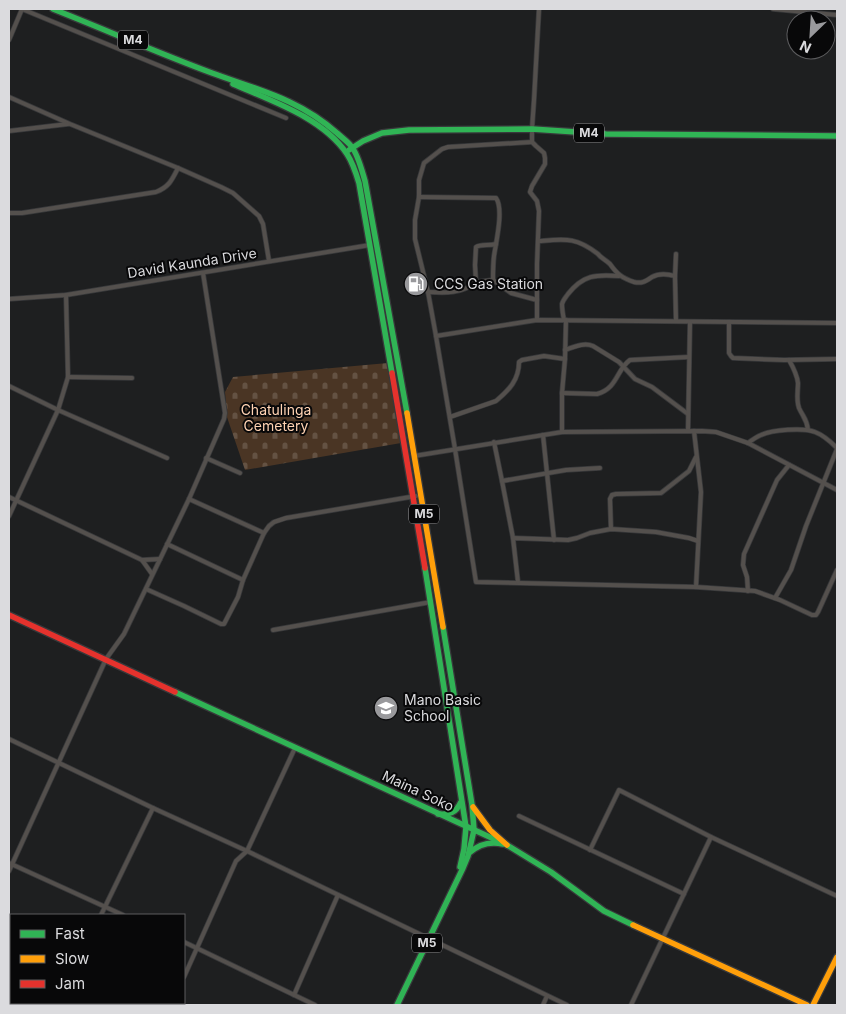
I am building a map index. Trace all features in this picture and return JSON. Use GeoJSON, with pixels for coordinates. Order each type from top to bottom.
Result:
{"type":"FeatureCollection","features":[{"type":"Feature","properties":{"kind":"main road","name":"M4"},"geometry":{"type":"LineString","coordinates":[[54,9],[68,12],[204,70],[254,87],[295,104],[327,124],[352,147]]}},
{"type":"Feature","properties":{"kind":"main road","name":"M4"},"geometry":{"type":"LineString","coordinates":[[212,73],[304,117],[320,128],[346,152],[371,137],[396,131],[532,129],[606,134],[837,136]]}},
{"type":"Feature","properties":{"kind":"main road","name":"M5"},"geometry":{"type":"LineString","coordinates":[[352,147],[365,181],[378,243],[472,805],[474,830],[468,854],[457,880],[398,1005]]}},
{"type":"Feature","properties":{"kind":"main road","name":"M5"},"geometry":{"type":"LineString","coordinates":[[346,152],[359,183],[414,496],[466,827],[464,849],[457,880]]}},
{"type":"Feature","properties":{"kind":"main road","name":"Maina Soko"},"geometry":{"type":"LineString","coordinates":[[9,616],[507,845],[551,872],[604,911],[807,1005]]}},
{"type":"Feature","properties":{"kind":"main road"},"geometry":{"type":"LineString","coordinates":[[438,814],[448,815],[456,811],[460,807],[461,800]]}},
{"type":"Feature","properties":{"kind":"main road"},"geometry":{"type":"LineString","coordinates":[[472,805],[485,824],[507,845]]}},
{"type":"Feature","properties":{"kind":"main road"},"geometry":{"type":"LineString","coordinates":[[468,854],[479,845],[486,843],[493,842],[507,845]]}},
{"type":"Feature","properties":{"kind":"main road"},"geometry":{"type":"LineString","coordinates":[[813,1005],[837,957]]}},
{"type":"Feature","properties":{"kind":"street"},"geometry":{"type":"LineString","coordinates":[[9,40],[22,9],[286,118]]}},
{"type":"Feature","properties":{"kind":"street"},"geometry":{"type":"LineString","coordinates":[[537,320],[539,211],[537,201],[530,192],[545,164],[546,158],[544,153],[532,142],[539,9]]}},
{"type":"Feature","properties":{"kind":"street"},"geometry":{"type":"LineString","coordinates":[[201,82],[204,70]]}},
{"type":"Feature","properties":{"kind":"street"},"geometry":{"type":"LineString","coordinates":[[9,97],[233,193],[258,216],[263,224],[269,261]]}},
{"type":"Feature","properties":{"kind":"street"},"geometry":{"type":"LineString","coordinates":[[9,131],[70,124]]}},
{"type":"Feature","properties":{"kind":"street"},"geometry":{"type":"LineString","coordinates":[[532,142],[448,147],[442,149],[424,163],[419,180],[415,240],[428,292],[436,336],[476,582],[696,587],[755,591],[816,615],[837,570]]}},
{"type":"Feature","properties":{"kind":"street"},"geometry":{"type":"LineString","coordinates":[[9,214],[156,192],[165,188],[172,180],[178,168]]}},
{"type":"Feature","properties":{"kind":"street"},"geometry":{"type":"LineString","coordinates":[[419,197],[496,198],[498,200],[498,235],[493,280]]}},
{"type":"Feature","properties":{"kind":"street"},"geometry":{"type":"LineString","coordinates":[[539,241],[573,240],[580,242],[604,259],[619,276]]}},
{"type":"Feature","properties":{"kind":"street","name":"David Kaunda Drive"},"geometry":{"type":"LineString","coordinates":[[9,299],[66,295],[378,243]]}},
{"type":"Feature","properties":{"kind":"street"},"geometry":{"type":"LineString","coordinates":[[476,282],[476,247],[496,244]]}},
{"type":"Feature","properties":{"kind":"street"},"geometry":{"type":"LineString","coordinates":[[676,254],[676,321]]}},
{"type":"Feature","properties":{"kind":"street"},"geometry":{"type":"LineString","coordinates":[[9,871],[10,864],[106,659],[124,634],[189,499],[222,424],[225,413],[203,273]]}},
{"type":"Feature","properties":{"kind":"street"},"geometry":{"type":"LineString","coordinates":[[562,432],[562,393],[565,359],[563,300],[579,282],[584,278],[592,276],[619,276],[639,283],[656,276],[669,274],[675,276]]}},
{"type":"Feature","properties":{"kind":"street"},"geometry":{"type":"LineString","coordinates":[[428,292],[438,294],[454,292],[468,288],[476,282],[493,280],[511,293],[537,300]]}},
{"type":"Feature","properties":{"kind":"street"},"geometry":{"type":"LineString","coordinates":[[9,516],[58,410],[68,377],[66,295]]}},
{"type":"Feature","properties":{"kind":"street"},"geometry":{"type":"LineString","coordinates":[[436,336],[537,320],[837,323]]}},
{"type":"Feature","properties":{"kind":"street"},"geometry":{"type":"LineString","coordinates":[[688,431],[690,322]]}},
{"type":"Feature","properties":{"kind":"street"},"geometry":{"type":"LineString","coordinates":[[730,322],[728,342],[731,356],[736,359],[837,359]]}},
{"type":"Feature","properties":{"kind":"street"},"geometry":{"type":"LineString","coordinates":[[565,350],[588,344],[619,362],[635,379],[652,387],[688,414]]}},
{"type":"Feature","properties":{"kind":"street"},"geometry":{"type":"LineString","coordinates":[[450,417],[496,401],[515,382],[519,362],[522,360],[544,356],[565,359]]}},
{"type":"Feature","properties":{"kind":"street"},"geometry":{"type":"LineString","coordinates":[[562,393],[602,393],[612,385],[630,360],[689,356]]}},
{"type":"Feature","properties":{"kind":"street"},"geometry":{"type":"LineString","coordinates":[[789,360],[798,384],[799,408],[808,422],[808,430]]}},
{"type":"Feature","properties":{"kind":"street"},"geometry":{"type":"LineString","coordinates":[[68,377],[132,378]]}},
{"type":"Feature","properties":{"kind":"street"},"geometry":{"type":"LineString","coordinates":[[9,386],[58,410],[167,458]]}},
{"type":"Feature","properties":{"kind":"street"},"geometry":{"type":"LineString","coordinates":[[407,457],[562,432],[694,430],[716,432],[748,443],[837,490]]}},
{"type":"Feature","properties":{"kind":"street"},"geometry":{"type":"LineString","coordinates":[[694,430],[701,492],[696,587]]}},
{"type":"Feature","properties":{"kind":"street"},"geometry":{"type":"LineString","coordinates":[[748,443],[763,434],[787,430],[808,430],[824,437],[837,448],[791,570],[775,598]]}},
{"type":"Feature","properties":{"kind":"street"},"geometry":{"type":"LineString","coordinates":[[543,435],[554,540]]}},
{"type":"Feature","properties":{"kind":"street"},"geometry":{"type":"LineString","coordinates":[[494,442],[513,538],[518,582]]}},
{"type":"Feature","properties":{"kind":"street"},"geometry":{"type":"LineString","coordinates":[[611,529],[610,499],[612,495],[661,493],[689,471],[697,455]]}},
{"type":"Feature","properties":{"kind":"street"},"geometry":{"type":"LineString","coordinates":[[206,458],[240,473]]}},
{"type":"Feature","properties":{"kind":"street"},"geometry":{"type":"LineString","coordinates":[[748,591],[747,577],[743,565],[744,554],[777,480],[789,465]]}},
{"type":"Feature","properties":{"kind":"street"},"geometry":{"type":"LineString","coordinates":[[502,481],[566,470],[600,468]]}},
{"type":"Feature","properties":{"kind":"street"},"geometry":{"type":"LineString","coordinates":[[146,589],[224,624],[242,588],[264,533],[274,522],[286,518],[421,495]]}},
{"type":"Feature","properties":{"kind":"street"},"geometry":{"type":"LineString","coordinates":[[9,497],[142,560],[160,559]]}},
{"type":"Feature","properties":{"kind":"street"},"geometry":{"type":"LineString","coordinates":[[189,499],[264,533]]}},
{"type":"Feature","properties":{"kind":"street"},"geometry":{"type":"LineString","coordinates":[[513,538],[568,540],[611,529],[656,532],[698,541]]}},
{"type":"Feature","properties":{"kind":"street"},"geometry":{"type":"LineString","coordinates":[[167,544],[244,580]]}},
{"type":"Feature","properties":{"kind":"street"},"geometry":{"type":"LineString","coordinates":[[142,560],[152,574]]}},
{"type":"Feature","properties":{"kind":"street"},"geometry":{"type":"LineString","coordinates":[[273,630],[430,603],[438,600]]}},
{"type":"Feature","properties":{"kind":"street"},"geometry":{"type":"LineString","coordinates":[[9,738],[567,1005]]}},
{"type":"Feature","properties":{"kind":"street"},"geometry":{"type":"LineString","coordinates":[[185,975],[236,861],[247,851],[295,748]]}},
{"type":"Feature","properties":{"kind":"street"},"geometry":{"type":"LineString","coordinates":[[590,850],[619,790],[711,837],[837,896]]}},
{"type":"Feature","properties":{"kind":"street"},"geometry":{"type":"LineString","coordinates":[[102,914],[153,808]]}},
{"type":"Feature","properties":{"kind":"street"},"geometry":{"type":"LineString","coordinates":[[518,816],[684,894]]}},
{"type":"Feature","properties":{"kind":"street"},"geometry":{"type":"LineString","coordinates":[[632,1005],[711,837]]}},
{"type":"Feature","properties":{"kind":"street"},"geometry":{"type":"LineString","coordinates":[[10,864],[121,914]]}},
{"type":"Feature","properties":{"kind":"street"},"geometry":{"type":"LineString","coordinates":[[294,995],[338,895]]}},
{"type":"Feature","properties":{"kind":"street"},"geometry":{"type":"LineString","coordinates":[[185,942],[315,1005]]}},
{"type":"Feature","properties":{"kind":"street"},"geometry":{"type":"LineString","coordinates":[[543,1005],[547,996]]}},
{"type":"Feature","properties":{"kind":"green space","name":"Chatulinga Cemetery"},"geometry":{"type":"Polygon","coordinates":[[[388,363],[401,443],[245,470],[227,417],[225,392],[233,377],[388,363]]]}},
{"type":"Feature","properties":{"kind":"traffic: fast"},"geometry":{"type":"LineString","coordinates":[[53,9],[172,58],[278,97],[323,121],[349,144],[358,158],[365,181],[407,413]]}},
{"type":"Feature","properties":{"kind":"traffic: fast"},"geometry":{"type":"LineString","coordinates":[[233,84],[280,104],[311,121],[337,141],[349,157],[359,183],[392,373]]}},
{"type":"Feature","properties":{"kind":"traffic: fast"},"geometry":{"type":"LineString","coordinates":[[349,150],[363,141],[382,133],[409,130],[532,129],[606,134],[837,136]]}},
{"type":"Feature","properties":{"kind":"traffic: fast"},"geometry":{"type":"LineString","coordinates":[[425,568],[466,827],[460,867]]}},
{"type":"Feature","properties":{"kind":"traffic: fast"},"geometry":{"type":"LineString","coordinates":[[397,1005],[463,868],[474,830],[472,805],[443,627]]}},
{"type":"Feature","properties":{"kind":"traffic: fast"},"geometry":{"type":"LineString","coordinates":[[175,692],[507,845],[551,872],[604,911],[633,925]]}},
{"type":"Feature","properties":{"kind":"traffic: fast"},"geometry":{"type":"LineString","coordinates":[[438,814],[452,812],[457,809],[461,802]]}},
{"type":"Feature","properties":{"kind":"traffic: fast"},"geometry":{"type":"LineString","coordinates":[[469,853],[485,844],[503,844]]}},
{"type":"Feature","properties":{"kind":"traffic: slow"},"geometry":{"type":"LineString","coordinates":[[407,413],[443,627]]}},
{"type":"Feature","properties":{"kind":"traffic: slow"},"geometry":{"type":"LineString","coordinates":[[473,807],[490,830],[507,845]]}},
{"type":"Feature","properties":{"kind":"traffic: slow"},"geometry":{"type":"LineString","coordinates":[[633,925],[807,1005]]}},
{"type":"Feature","properties":{"kind":"traffic: slow"},"geometry":{"type":"LineString","coordinates":[[813,1005],[837,957]]}},
{"type":"Feature","properties":{"kind":"traffic: jam"},"geometry":{"type":"LineString","coordinates":[[392,373],[425,568]]}},
{"type":"Feature","properties":{"kind":"traffic: jam"},"geometry":{"type":"LineString","coordinates":[[9,615],[175,692]]}},
{"type":"Feature","properties":{"kind":"place","name":"CCS Gas Station"},"geometry":{"type":"Point","coordinates":[416,284]}},
{"type":"Feature","properties":{"kind":"place","name":"Mano Basic School"},"geometry":{"type":"Point","coordinates":[386,708]}}]}
